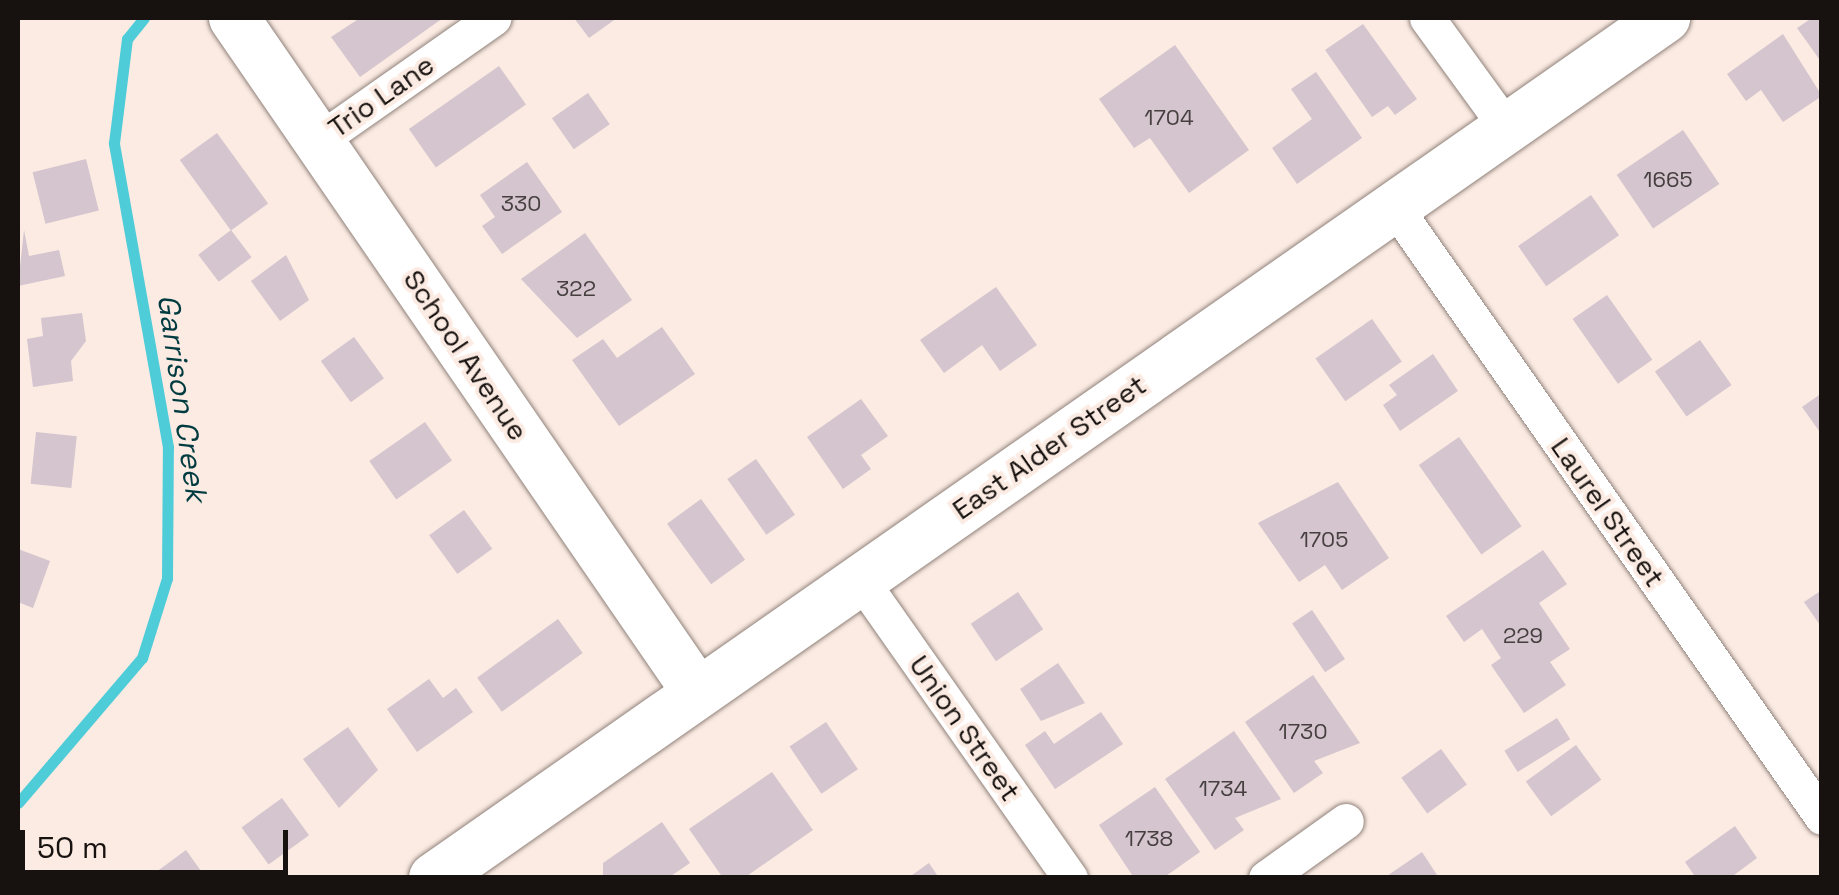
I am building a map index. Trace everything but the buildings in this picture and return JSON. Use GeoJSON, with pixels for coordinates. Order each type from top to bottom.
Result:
{"type":"FeatureCollection","features":[{"type":"Feature","properties":{"kind":"main road","name":"School Avenue"},"geometry":{"type":"LineString","coordinates":[[234,18],[698,693]]}},
{"type":"Feature","properties":{"kind":"main road","name":"East Alder Street"},"geometry":{"type":"LineString","coordinates":[[434,878],[1665,18]]}},
{"type":"Feature","properties":{"kind":"street","name":"Trio Lane"},"geometry":{"type":"LineString","coordinates":[[319,140],[493,18]]}},
{"type":"Feature","properties":{"kind":"street"},"geometry":{"type":"LineString","coordinates":[[1427,18],[1506,128]]}},
{"type":"Feature","properties":{"kind":"street","name":"Laurel Street"},"geometry":{"type":"LineString","coordinates":[[1394,206],[1822,817]]}},
{"type":"Feature","properties":{"kind":"street","name":"Union Street"},"geometry":{"type":"LineString","coordinates":[[860,579],[1070,878]]}},
{"type":"Feature","properties":{"kind":"street"},"geometry":{"type":"LineString","coordinates":[[1266,878],[1346,821]]}},
{"type":"Feature","properties":{"kind":"waterway","name":"Garrison Creek"},"geometry":{"type":"LineString","coordinates":[[18,803],[142,658],[167,578],[168,447],[114,143],[127,39],[144,18]]}}]}
